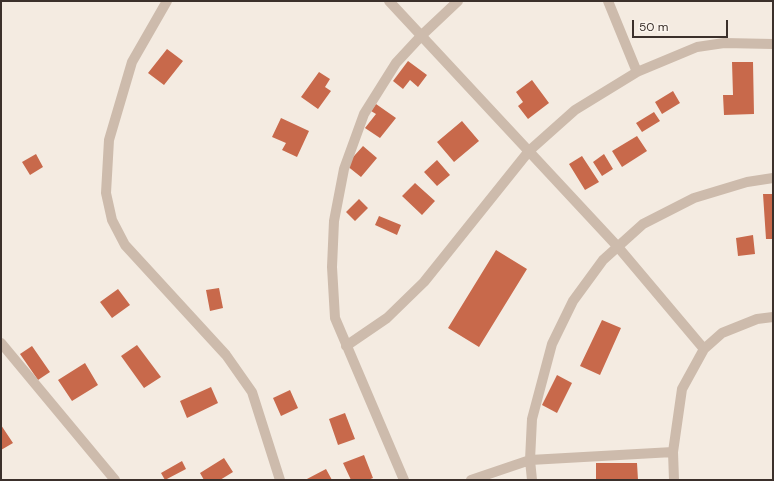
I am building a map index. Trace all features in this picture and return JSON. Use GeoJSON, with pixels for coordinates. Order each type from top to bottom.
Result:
{"type":"FeatureCollection","features":[{"type":"Feature","properties":{"kind":"street"},"geometry":{"type":"LineString","coordinates":[[167,1],[132,62],[109,140],[106,194],[112,220],[125,245],[226,355],[252,392],[280,480]]}},
{"type":"Feature","properties":{"kind":"street"},"geometry":{"type":"LineString","coordinates":[[389,1],[618,247],[704,349]]}},
{"type":"Feature","properties":{"kind":"street"},"geometry":{"type":"LineString","coordinates":[[404,480],[335,318],[332,267],[334,221],[344,168],[364,114],[396,63],[422,35],[458,1]]}},
{"type":"Feature","properties":{"kind":"street"},"geometry":{"type":"LineString","coordinates":[[608,1],[637,72]]}},
{"type":"Feature","properties":{"kind":"street"},"geometry":{"type":"LineString","coordinates":[[346,346],[387,318],[424,282],[529,151],[575,110],[637,72],[697,47],[724,43],[773,44]]}},
{"type":"Feature","properties":{"kind":"street"},"geometry":{"type":"LineString","coordinates":[[532,480],[530,460],[532,420],[552,344],[574,301],[603,260],[643,224],[694,198],[747,182],[773,178]]}},
{"type":"Feature","properties":{"kind":"street"},"geometry":{"type":"LineString","coordinates":[[674,480],[673,452],[682,389],[704,349],[722,333],[757,319],[773,317]]}},
{"type":"Feature","properties":{"kind":"street"},"geometry":{"type":"LineString","coordinates":[[1,343],[115,480]]}},
{"type":"Feature","properties":{"kind":"street"},"geometry":{"type":"LineString","coordinates":[[472,480],[530,460],[673,452]]}},
{"type":"Feature","properties":{"kind":"building"},"geometry":{"type":"Polygon","coordinates":[[[167,49],[183,61],[164,85],[148,73],[167,49]]]}},
{"type":"Feature","properties":{"kind":"building"},"geometry":{"type":"Polygon","coordinates":[[[408,61],[427,75],[418,87],[410,80],[403,89],[393,81],[408,61]]]}},
{"type":"Feature","properties":{"kind":"building"},"geometry":{"type":"Polygon","coordinates":[[[732,62],[753,62],[754,114],[724,115],[723,95],[733,95],[732,62]]]}},
{"type":"Feature","properties":{"kind":"building"},"geometry":{"type":"Polygon","coordinates":[[[319,72],[330,79],[325,87],[331,91],[318,109],[301,97],[319,72]]]}},
{"type":"Feature","properties":{"kind":"building"},"geometry":{"type":"Polygon","coordinates":[[[532,80],[549,103],[528,119],[518,106],[523,102],[516,92],[532,80]]]}},
{"type":"Feature","properties":{"kind":"building"},"geometry":{"type":"Polygon","coordinates":[[[673,91],[680,103],[662,114],[655,102],[673,91]]]}},
{"type":"Feature","properties":{"kind":"building"},"geometry":{"type":"Polygon","coordinates":[[[376,104],[396,118],[380,138],[365,128],[376,114],[371,111],[376,104]]]}},
{"type":"Feature","properties":{"kind":"building"},"geometry":{"type":"Polygon","coordinates":[[[654,112],[660,121],[642,132],[636,123],[654,112]]]}},
{"type":"Feature","properties":{"kind":"building"},"geometry":{"type":"Polygon","coordinates":[[[281,118],[309,131],[297,157],[282,150],[286,143],[272,137],[281,118]]]}},
{"type":"Feature","properties":{"kind":"building"},"geometry":{"type":"Polygon","coordinates":[[[462,121],[479,141],[454,162],[437,142],[462,121]]]}},
{"type":"Feature","properties":{"kind":"building"},"geometry":{"type":"Polygon","coordinates":[[[637,136],[647,151],[622,167],[612,151],[637,136]]]}},
{"type":"Feature","properties":{"kind":"building"},"geometry":{"type":"Polygon","coordinates":[[[363,146],[377,158],[361,177],[346,165],[363,146]]]}},
{"type":"Feature","properties":{"kind":"building"},"geometry":{"type":"Polygon","coordinates":[[[36,154],[43,167],[30,175],[22,162],[36,154]]]}},
{"type":"Feature","properties":{"kind":"building"},"geometry":{"type":"Polygon","coordinates":[[[604,154],[613,169],[602,176],[593,162],[604,154]]]}},
{"type":"Feature","properties":{"kind":"building"},"geometry":{"type":"Polygon","coordinates":[[[582,156],[599,182],[585,190],[569,164],[582,156]]]}},
{"type":"Feature","properties":{"kind":"building"},"geometry":{"type":"Polygon","coordinates":[[[437,160],[450,175],[437,186],[424,172],[437,160]]]}},
{"type":"Feature","properties":{"kind":"building"},"geometry":{"type":"Polygon","coordinates":[[[415,183],[435,201],[422,215],[402,196],[415,183]]]}},
{"type":"Feature","properties":{"kind":"building"},"geometry":{"type":"Polygon","coordinates":[[[763,194],[773,194],[773,239],[766,239],[763,194]]]}},
{"type":"Feature","properties":{"kind":"building"},"geometry":{"type":"Polygon","coordinates":[[[359,199],[368,208],[355,221],[346,212],[359,199]]]}},
{"type":"Feature","properties":{"kind":"building"},"geometry":{"type":"Polygon","coordinates":[[[379,216],[401,225],[397,235],[375,225],[379,216]]]}},
{"type":"Feature","properties":{"kind":"building"},"geometry":{"type":"Polygon","coordinates":[[[753,235],[755,254],[738,256],[736,238],[753,235]]]}},
{"type":"Feature","properties":{"kind":"building"},"geometry":{"type":"Polygon","coordinates":[[[496,250],[527,269],[479,347],[448,328],[496,250]]]}},
{"type":"Feature","properties":{"kind":"building"},"geometry":{"type":"Polygon","coordinates":[[[219,288],[223,308],[210,311],[206,290],[219,288]]]}},
{"type":"Feature","properties":{"kind":"building"},"geometry":{"type":"Polygon","coordinates":[[[118,289],[130,305],[112,318],[100,302],[118,289]]]}},
{"type":"Feature","properties":{"kind":"building"},"geometry":{"type":"Polygon","coordinates":[[[602,320],[621,328],[600,375],[580,366],[602,320]]]}},
{"type":"Feature","properties":{"kind":"building"},"geometry":{"type":"Polygon","coordinates":[[[137,345],[161,377],[144,388],[121,356],[137,345]]]}},
{"type":"Feature","properties":{"kind":"building"},"geometry":{"type":"Polygon","coordinates":[[[32,346],[50,372],[38,380],[20,354],[32,346]]]}},
{"type":"Feature","properties":{"kind":"building"},"geometry":{"type":"Polygon","coordinates":[[[85,363],[98,385],[72,401],[58,380],[85,363]]]}},
{"type":"Feature","properties":{"kind":"building"},"geometry":{"type":"Polygon","coordinates":[[[557,375],[572,383],[557,413],[542,405],[557,375]]]}},
{"type":"Feature","properties":{"kind":"building"},"geometry":{"type":"Polygon","coordinates":[[[211,387],[218,403],[187,418],[180,401],[211,387]]]}},
{"type":"Feature","properties":{"kind":"building"},"geometry":{"type":"Polygon","coordinates":[[[290,390],[298,408],[281,416],[273,398],[290,390]]]}},
{"type":"Feature","properties":{"kind":"building"},"geometry":{"type":"Polygon","coordinates":[[[345,413],[355,439],[338,445],[329,419],[345,413]]]}},
{"type":"Feature","properties":{"kind":"building"},"geometry":{"type":"Polygon","coordinates":[[[1,425],[13,443],[1,450],[1,425]]]}},
{"type":"Feature","properties":{"kind":"building"},"geometry":{"type":"Polygon","coordinates":[[[364,455],[373,478],[368,480],[351,480],[343,463],[364,455]]]}},
{"type":"Feature","properties":{"kind":"building"},"geometry":{"type":"Polygon","coordinates":[[[224,458],[233,472],[220,480],[204,480],[200,473],[224,458]]]}},
{"type":"Feature","properties":{"kind":"building"},"geometry":{"type":"Polygon","coordinates":[[[182,461],[186,469],[165,480],[161,473],[182,461]]]}},
{"type":"Feature","properties":{"kind":"building"},"geometry":{"type":"Polygon","coordinates":[[[596,463],[637,463],[638,480],[596,480],[596,463]]]}},
{"type":"Feature","properties":{"kind":"building"},"geometry":{"type":"Polygon","coordinates":[[[326,469],[332,480],[305,480],[326,469]]]}}]}
